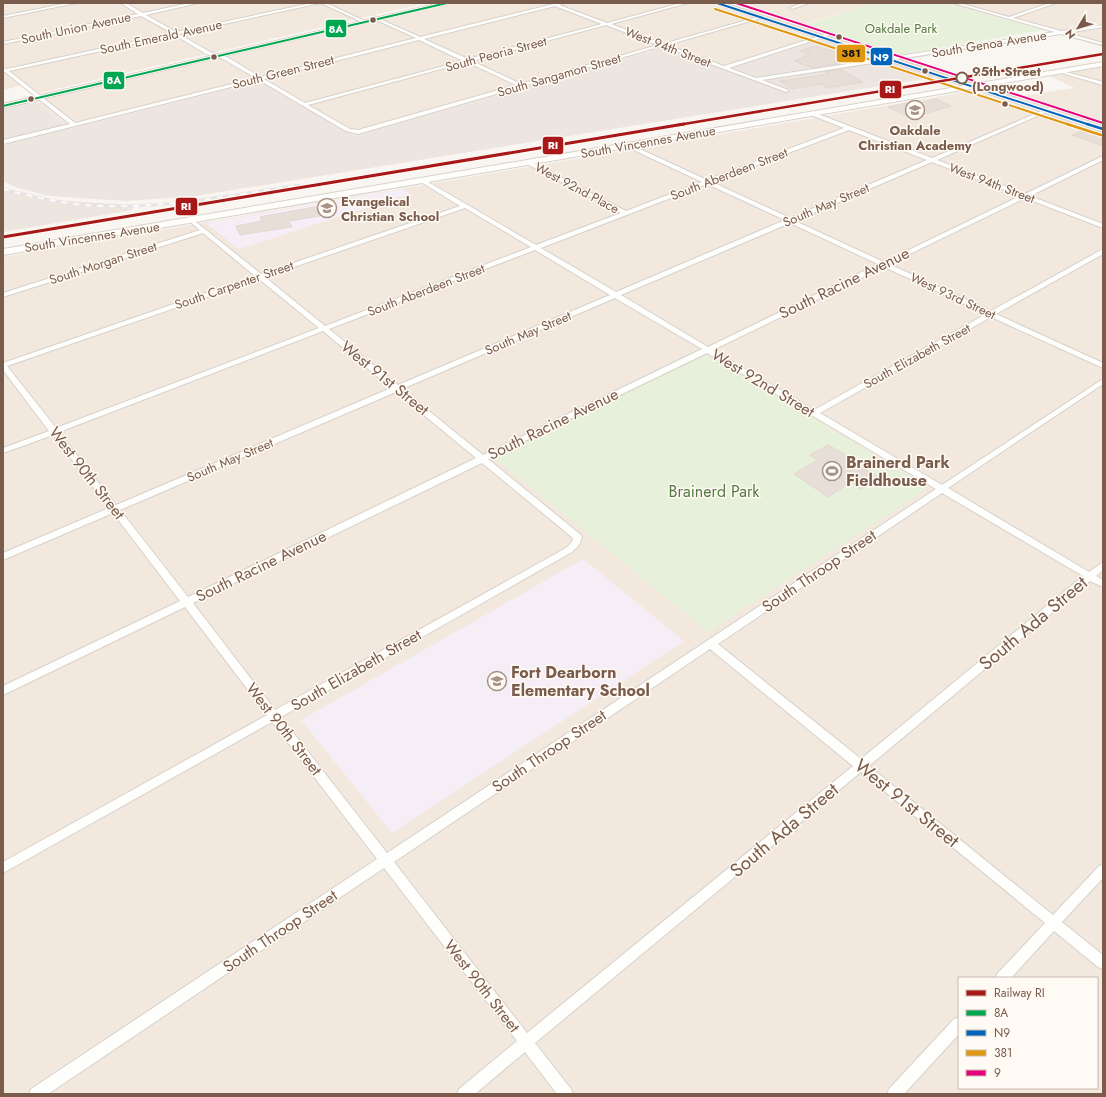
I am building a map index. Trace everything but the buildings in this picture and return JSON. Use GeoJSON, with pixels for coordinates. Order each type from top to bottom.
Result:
{"type":"FeatureCollection","features":[{"type":"Feature","properties":{"kind":"main road"},"geometry":{"type":"LineString","coordinates":[[375,18],[434,3]]}},
{"type":"Feature","properties":{"kind":"main road"},"geometry":{"type":"LineString","coordinates":[[3,103],[447,3]]}},
{"type":"Feature","properties":{"kind":"main road"},"geometry":{"type":"LineString","coordinates":[[717,3],[982,85],[1103,129]]}},
{"type":"Feature","properties":{"kind":"main road"},"geometry":{"type":"LineString","coordinates":[[729,3],[889,60],[973,87],[1103,124]]}},
{"type":"Feature","properties":{"kind":"main road","name":"South Vincennes Avenue"},"geometry":{"type":"LineString","coordinates":[[3,252],[1103,64]]}},
{"type":"Feature","properties":{"kind":"main road"},"geometry":{"type":"LineString","coordinates":[[3,106],[38,96]]}},
{"type":"Feature","properties":{"kind":"street"},"geometry":{"type":"LineString","coordinates":[[3,17],[74,3]]}},
{"type":"Feature","properties":{"kind":"street"},"geometry":{"type":"LineString","coordinates":[[123,3],[176,34],[261,78],[305,104]]}},
{"type":"Feature","properties":{"kind":"street","name":"South Union Avenue"},"geometry":{"type":"LineString","coordinates":[[3,43],[196,3]]}},
{"type":"Feature","properties":{"kind":"street","name":"South Emerald Avenue"},"geometry":{"type":"LineString","coordinates":[[4,70],[318,3]]}},
{"type":"Feature","properties":{"kind":"street"},"geometry":{"type":"LineString","coordinates":[[323,3],[362,21]]}},
{"type":"Feature","properties":{"kind":"street","name":"South Green Street"},"geometry":{"type":"LineString","coordinates":[[3,142],[553,4],[563,3]]}},
{"type":"Feature","properties":{"kind":"street","name":"South Peoria Street"},"geometry":{"type":"LineString","coordinates":[[305,104],[686,3]]}},
{"type":"Feature","properties":{"kind":"street"},"geometry":{"type":"LineString","coordinates":[[791,8],[808,3]]}},
{"type":"Feature","properties":{"kind":"street"},"geometry":{"type":"LineString","coordinates":[[955,3],[1103,44]]}},
{"type":"Feature","properties":{"kind":"street"},"geometry":{"type":"LineString","coordinates":[[1009,18],[1054,3]]}},
{"type":"Feature","properties":{"kind":"street","name":"West 94th Street"},"geometry":{"type":"LineString","coordinates":[[553,4],[786,91]]}},
{"type":"Feature","properties":{"kind":"street","name":"South Sangamon Street"},"geometry":{"type":"LineString","coordinates":[[305,104],[348,130],[358,132],[760,17]]}},
{"type":"Feature","properties":{"kind":"street"},"geometry":{"type":"LineString","coordinates":[[375,18],[522,86]]}},
{"type":"Feature","properties":{"kind":"street","name":"South Genoa Avenue"},"geometry":{"type":"LineString","coordinates":[[756,80],[1103,26]]}},
{"type":"Feature","properties":{"kind":"street"},"geometry":{"type":"LineString","coordinates":[[724,68],[825,36]]}},
{"type":"Feature","properties":{"kind":"street"},"geometry":{"type":"LineString","coordinates":[[4,70],[72,124]]}},
{"type":"Feature","properties":{"kind":"street"},"geometry":{"type":"LineString","coordinates":[[1060,71],[1103,84]]}},
{"type":"Feature","properties":{"kind":"street","name":"South May Street"},"geometry":{"type":"LineString","coordinates":[[3,557],[1050,109]]}},
{"type":"Feature","properties":{"kind":"street","name":"West 94th Street"},"geometry":{"type":"LineString","coordinates":[[813,114],[1103,226]]}},
{"type":"Feature","properties":{"kind":"street","name":"South Aberdeen Street"},"geometry":{"type":"LineString","coordinates":[[3,451],[849,128]]}},
{"type":"Feature","properties":{"kind":"street","name":"West 93rd Street"},"geometry":{"type":"LineString","coordinates":[[629,146],[1103,366]]}},
{"type":"Feature","properties":{"kind":"street","name":"South Racine Avenue"},"geometry":{"type":"LineString","coordinates":[[3,691],[1103,158]]}},
{"type":"Feature","properties":{"kind":"street","name":"West 92nd Place"},"geometry":{"type":"LineString","coordinates":[[529,163],[626,213]]}},
{"type":"Feature","properties":{"kind":"street","name":"West 92nd Street"},"geometry":{"type":"LineString","coordinates":[[423,181],[1103,584]]}},
{"type":"Feature","properties":{"kind":"street","name":"South Carpenter Street"},"geometry":{"type":"LineString","coordinates":[[3,365],[465,206]]}},
{"type":"Feature","properties":{"kind":"street","name":"West 91st Street"},"geometry":{"type":"LineString","coordinates":[[191,220],[398,388],[578,537]]}},
{"type":"Feature","properties":{"kind":"street","name":"South Morgan Street"},"geometry":{"type":"LineString","coordinates":[[3,294],[204,231]]}},
{"type":"Feature","properties":{"kind":"street","name":"South Elizabeth Street"},"geometry":{"type":"LineString","coordinates":[[814,413],[1103,251]]}},
{"type":"Feature","properties":{"kind":"street","name":"West 90th Street"},"geometry":{"type":"LineString","coordinates":[[3,365],[566,1094]]}},
{"type":"Feature","properties":{"kind":"street","name":"South Throop Street"},"geometry":{"type":"LineString","coordinates":[[36,1094],[1103,381]]}},
{"type":"Feature","properties":{"kind":"street","name":"South Elizabeth Street"},"geometry":{"type":"LineString","coordinates":[[3,868],[569,550],[576,543],[578,537]]}},
{"type":"Feature","properties":{"kind":"street","name":"South Ada Street"},"geometry":{"type":"LineString","coordinates":[[464,1094],[1103,565]]}},
{"type":"Feature","properties":{"kind":"street","name":"West 91st Street"},"geometry":{"type":"LineString","coordinates":[[710,643],[1103,963]]}},
{"type":"Feature","properties":{"kind":"street"},"geometry":{"type":"LineString","coordinates":[[1003,977],[1103,870]]}},
{"type":"Feature","properties":{"kind":"street"},"geometry":{"type":"LineString","coordinates":[[894,1094],[958,1025]]}},
{"type":"Feature","properties":{"kind":"shaded area"},"geometry":{"type":"Polygon","coordinates":[[[3,3],[426,3],[39,93],[27,84],[3,90],[3,3]]]}},
{"type":"Feature","properties":{"kind":"shaded area"},"geometry":{"type":"Polygon","coordinates":[[[454,3],[711,3],[822,40],[723,71],[663,48],[355,136],[260,81],[69,129],[35,101],[454,3]]]}},
{"type":"Feature","properties":{"kind":"shaded area"},"geometry":{"type":"Polygon","coordinates":[[[733,3],[875,3],[801,25],[733,3]]]}},
{"type":"Feature","properties":{"kind":"shaded area"},"geometry":{"type":"Polygon","coordinates":[[[945,3],[1103,3],[1103,47],[1044,30],[945,3]]]}},
{"type":"Feature","properties":{"kind":"shaded area"},"geometry":{"type":"Polygon","coordinates":[[[822,40],[936,77],[196,196],[126,201],[49,196],[15,187],[3,181],[3,108],[35,101],[69,129],[260,81],[355,136],[663,48],[723,70],[822,40]]]}},
{"type":"Feature","properties":{"kind":"shaded area"},"geometry":{"type":"Polygon","coordinates":[[[1103,67],[1103,122],[1022,96],[1075,88],[1047,75],[1103,67]]]}},
{"type":"Feature","properties":{"kind":"shaded area"},"geometry":{"type":"Polygon","coordinates":[[[972,91],[1103,133],[1103,1094],[3,1094],[3,257],[972,91]]]}},
{"type":"Feature","properties":{"kind":"shaded area"},"geometry":{"type":"Polygon","coordinates":[[[3,189],[53,200],[131,205],[133,210],[3,232],[3,189]]]}},
{"type":"Feature","properties":{"kind":"shaded area","name":"Evangelical Christian School"},"geometry":{"type":"Polygon","coordinates":[[[402,189],[410,194],[239,249],[206,223],[402,189]]]}},
{"type":"Feature","properties":{"kind":"shaded area","name":"Fort Dearborn Elementary School"},"geometry":{"type":"Polygon","coordinates":[[[583,559],[684,641],[392,833],[301,720],[583,559]]]}},
{"type":"Feature","properties":{"kind":"green space","name":"Oakdale Park"},"geometry":{"type":"Polygon","coordinates":[[[875,3],[945,3],[1044,30],[899,55],[804,25],[875,3]]]}},
{"type":"Feature","properties":{"kind":"green space","name":"Brainerd Park"},"geometry":{"type":"Polygon","coordinates":[[[704,356],[713,357],[926,486],[922,492],[708,632],[496,459],[501,454],[704,356]]]}},
{"type":"Feature","properties":{"kind":"railway"},"geometry":{"type":"LineString","coordinates":[[3,189],[48,200],[75,204],[131,206],[188,202],[300,185]]}},
{"type":"Feature","properties":{"kind":"rail line","name":"RI"},"geometry":{"type":"LineString","coordinates":[[3,237],[1103,54]]}},
{"type":"Feature","properties":{"kind":"transit line","name":"8A"},"geometry":{"type":"LineString","coordinates":[[3,106],[447,3]]}},
{"type":"Feature","properties":{"kind":"transit line","name":"N9"},"geometry":{"type":"LineString","coordinates":[[717,3],[1103,129]]}},
{"type":"Feature","properties":{"kind":"transit line","name":"9"},"geometry":{"type":"LineString","coordinates":[[736,3],[1103,123]]}},
{"type":"Feature","properties":{"kind":"transit line","name":"381"},"geometry":{"type":"LineString","coordinates":[[715,9],[1101,135]]}},
{"type":"Feature","properties":{"kind":"place","name":"95th Street (Longwood)"},"geometry":{"type":"Point","coordinates":[962,78]}},
{"type":"Feature","properties":{"kind":"place","name":"Oakdale Christian Academy"},"geometry":{"type":"Point","coordinates":[915,110]}},
{"type":"Feature","properties":{"kind":"place","name":"Evangelical Christian School"},"geometry":{"type":"Point","coordinates":[327,208]}},
{"type":"Feature","properties":{"kind":"place","name":"Brainerd Park Fieldhouse"},"geometry":{"type":"Point","coordinates":[832,471]}},
{"type":"Feature","properties":{"kind":"place","name":"Fort Dearborn Elementary School"},"geometry":{"type":"Point","coordinates":[497,681]}}]}
